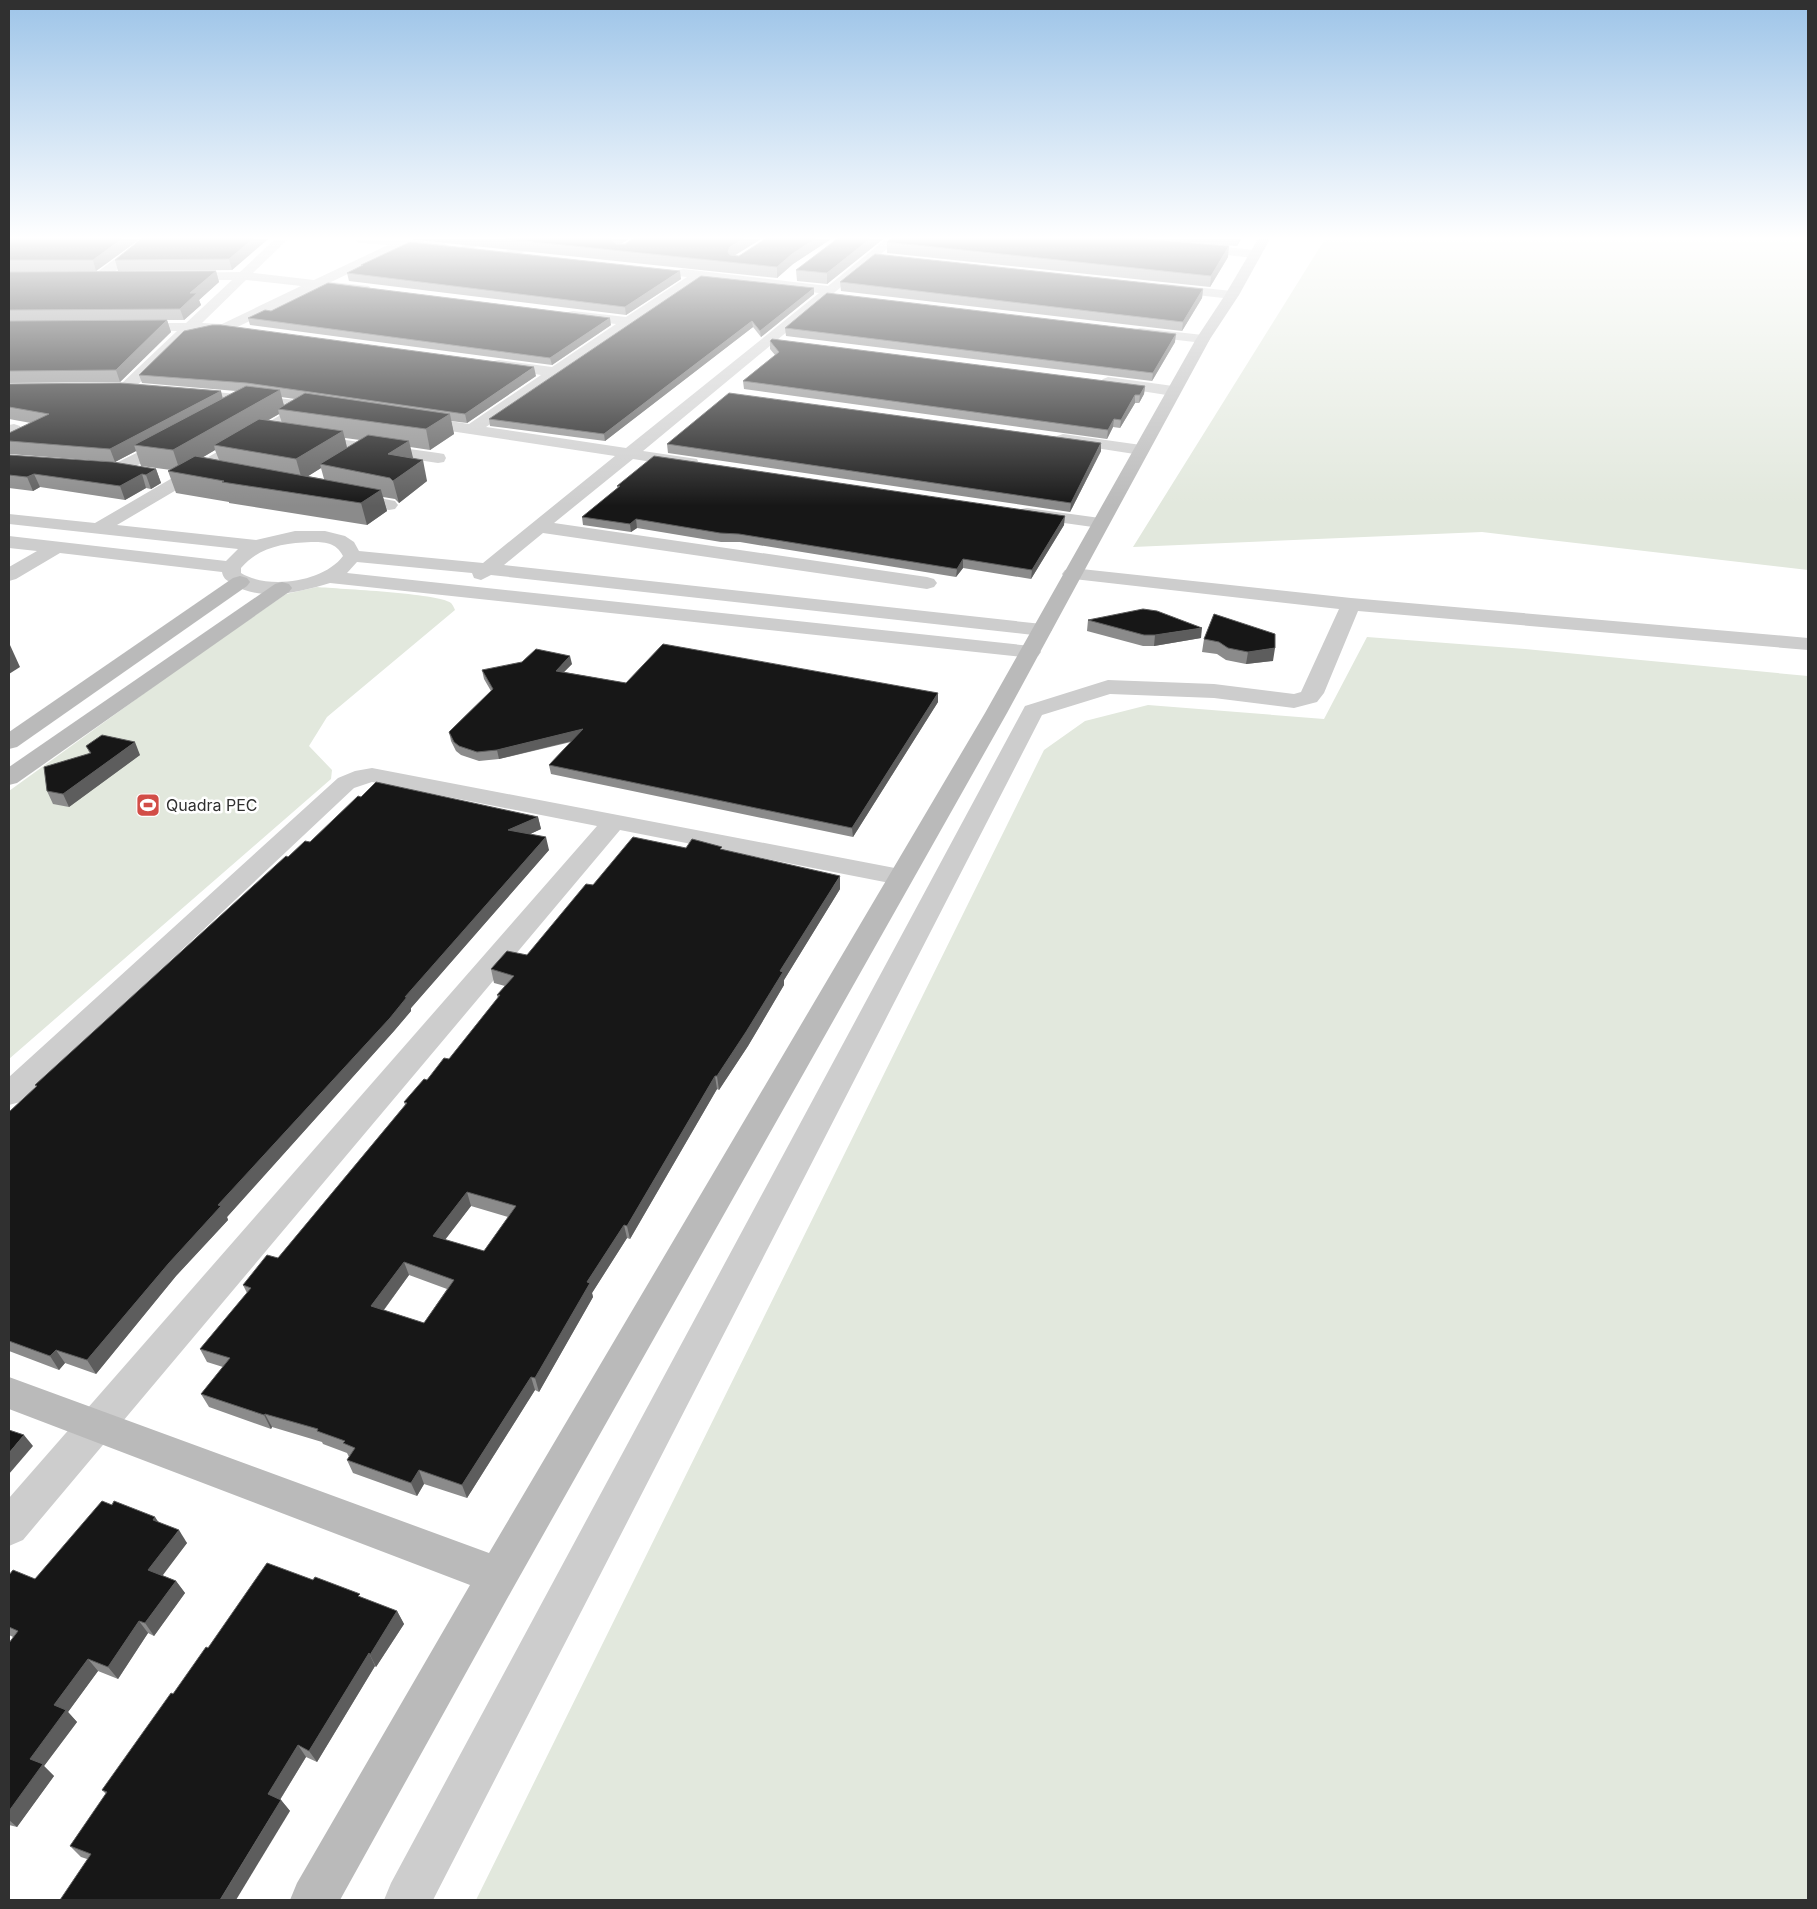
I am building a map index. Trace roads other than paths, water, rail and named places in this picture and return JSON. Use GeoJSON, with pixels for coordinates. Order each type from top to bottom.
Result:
{"type":"FeatureCollection","features":[{"type":"Feature","properties":{"kind":"street"},"geometry":{"type":"LineString","coordinates":[[124,389],[188,328]]}},
{"type":"Feature","properties":{"kind":"street"},"geometry":{"type":"LineString","coordinates":[[225,328],[253,332]]}},
{"type":"Feature","properties":{"kind":"street"},"geometry":{"type":"LineString","coordinates":[[472,429],[619,328]]}},
{"type":"Feature","properties":{"kind":"street"},"geometry":{"type":"LineString","coordinates":[[444,587],[466,581],[490,569],[785,328]]}},
{"type":"Feature","properties":{"kind":"street"},"geometry":{"type":"LineString","coordinates":[[314,1900],[498,1576],[1036,641],[1173,391],[1210,328]]}},
{"type":"Feature","properties":{"kind":"street"},"geometry":{"type":"LineString","coordinates":[[1125,330],[1203,339]]}},
{"type":"Feature","properties":{"kind":"street"},"geometry":{"type":"LineString","coordinates":[[768,340],[788,342]]}},
{"type":"Feature","properties":{"kind":"street"},"geometry":{"type":"LineString","coordinates":[[486,363],[554,372]]}},
{"type":"Feature","properties":{"kind":"street"},"geometry":{"type":"LineString","coordinates":[[1094,381],[1173,391]]}},
{"type":"Feature","properties":{"kind":"street"},"geometry":{"type":"LineString","coordinates":[[76,390],[124,389],[144,391]]}},
{"type":"Feature","properties":{"kind":"street"},"geometry":{"type":"LineString","coordinates":[[707,391],[726,394]]}},
{"type":"Feature","properties":{"kind":"street"},"geometry":{"type":"LineString","coordinates":[[172,393],[249,398],[336,410]]}},
{"type":"Feature","properties":{"kind":"street"},"geometry":{"type":"LineString","coordinates":[[223,413],[249,398]]}},
{"type":"Feature","properties":{"kind":"street"},"geometry":{"type":"LineString","coordinates":[[99,528],[307,406]]}},
{"type":"Feature","properties":{"kind":"street"},"geometry":{"type":"LineString","coordinates":[[404,419],[709,465]]}},
{"type":"Feature","properties":{"kind":"street"},"geometry":{"type":"LineString","coordinates":[[9,426],[14,429],[9,432]]}},
{"type":"Feature","properties":{"kind":"street"},"geometry":{"type":"LineString","coordinates":[[118,469],[188,432]]}},
{"type":"Feature","properties":{"kind":"street"},"geometry":{"type":"LineString","coordinates":[[260,432],[438,458]]}},
{"type":"Feature","properties":{"kind":"street"},"geometry":{"type":"LineString","coordinates":[[1052,438],[1141,450]]}},
{"type":"Feature","properties":{"kind":"street"},"geometry":{"type":"LineString","coordinates":[[345,464],[368,449]]}},
{"type":"Feature","properties":{"kind":"street"},"geometry":{"type":"LineString","coordinates":[[100,468],[182,479]]}},
{"type":"Feature","properties":{"kind":"street"},"geometry":{"type":"LineString","coordinates":[[197,470],[226,475]]}},
{"type":"Feature","properties":{"kind":"street"},"geometry":{"type":"LineString","coordinates":[[333,494],[389,505]]}},
{"type":"Feature","properties":{"kind":"street"},"geometry":{"type":"LineString","coordinates":[[1012,510],[1100,523]]}},
{"type":"Feature","properties":{"kind":"street"},"geometry":{"type":"LineString","coordinates":[[9,519],[258,546]]}},
{"type":"Feature","properties":{"kind":"street"},"geometry":{"type":"LineString","coordinates":[[541,527],[927,584]]}},
{"type":"Feature","properties":{"kind":"street"},"geometry":{"type":"LineString","coordinates":[[9,542],[57,547],[236,575],[258,587],[282,588],[307,584],[329,576],[345,566],[352,556],[351,549],[345,543],[322,536],[290,537],[258,546],[240,556],[236,575],[9,742]]}},
{"type":"Feature","properties":{"kind":"street"},"geometry":{"type":"LineString","coordinates":[[9,575],[57,547]]}},
{"type":"Feature","properties":{"kind":"street"},"geometry":{"type":"LineString","coordinates":[[352,556],[556,576],[1036,641]]}},
{"type":"Feature","properties":{"kind":"street"},"geometry":{"type":"LineString","coordinates":[[1072,574],[1351,604],[1808,644]]}},
{"type":"Feature","properties":{"kind":"street"},"geometry":{"type":"LineString","coordinates":[[329,576],[534,598],[1036,641]]}},
{"type":"Feature","properties":{"kind":"street"},"geometry":{"type":"LineString","coordinates":[[534,598],[556,576]]}},
{"type":"Feature","properties":{"kind":"street"},"geometry":{"type":"LineString","coordinates":[[13,771],[282,588]]}},
{"type":"Feature","properties":{"kind":"street"},"geometry":{"type":"LineString","coordinates":[[408,1900],[1034,711],[1108,687],[1214,691],[1294,701],[1304,699],[1313,693],[1351,604]]}},
{"type":"Feature","properties":{"kind":"street"},"geometry":{"type":"LineString","coordinates":[[9,1094],[346,783],[355,779],[372,775],[900,877]]}},
{"type":"Feature","properties":{"kind":"street"},"geometry":{"type":"LineString","coordinates":[[9,1527],[614,822]]}},
{"type":"Feature","properties":{"kind":"street"},"geometry":{"type":"LineString","coordinates":[[9,1393],[498,1576]]}},
{"type":"Feature","properties":{"kind":"place","name":"Quadra PEC"},"geometry":{"type":"Point","coordinates":[148,805]}}]}
